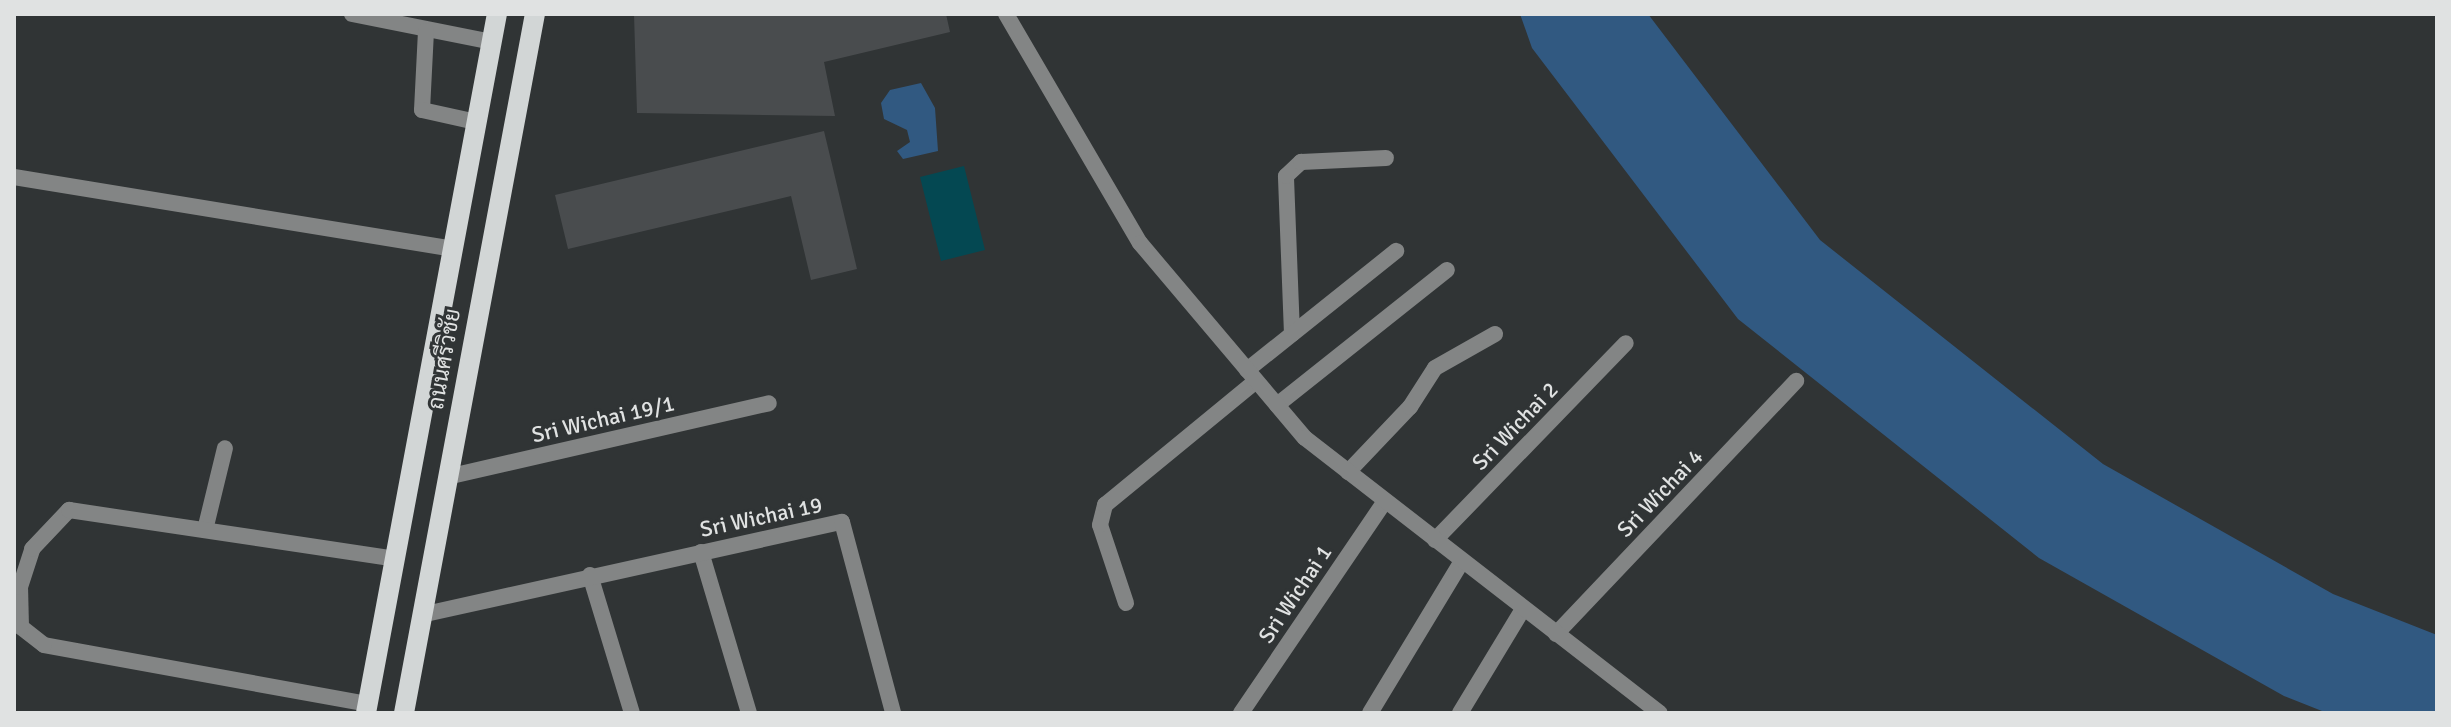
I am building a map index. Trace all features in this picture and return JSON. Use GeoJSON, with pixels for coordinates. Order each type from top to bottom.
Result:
{"type":"FeatureCollection","features":[{"type":"Feature","properties":{"kind":"main road","name":"ถนนศรีวิชัย"},"geometry":{"type":"LineString","coordinates":[[367,708],[392,558],[497,14]]}},
{"type":"Feature","properties":{"kind":"main road","name":"ถนนศรีวิชัย"},"geometry":{"type":"LineString","coordinates":[[404,713],[492,221],[535,14]]}},
{"type":"Feature","properties":{"kind":"main road"},"geometry":{"type":"LineString","coordinates":[[458,216],[464,233],[471,236],[480,236],[492,221]]}},
{"type":"Feature","properties":{"kind":"main road"},"geometry":{"type":"LineString","coordinates":[[429,377],[445,363],[461,371],[464,383]]}},
{"type":"Feature","properties":{"kind":"street"},"geometry":{"type":"LineString","coordinates":[[352,14],[492,42]]}},
{"type":"Feature","properties":{"kind":"street"},"geometry":{"type":"LineString","coordinates":[[1006,14],[1140,243],[1305,438],[1660,713]]}},
{"type":"Feature","properties":{"kind":"street"},"geometry":{"type":"LineString","coordinates":[[426,31],[422,110],[476,122]]}},
{"type":"Feature","properties":{"kind":"street"},"geometry":{"type":"LineString","coordinates":[[1292,334],[1286,176],[1301,162],[1386,158]]}},
{"type":"Feature","properties":{"kind":"street"},"geometry":{"type":"LineString","coordinates":[[14,177],[452,249]]}},
{"type":"Feature","properties":{"kind":"street"},"geometry":{"type":"LineString","coordinates":[[1126,603],[1100,525],[1105,505],[1252,376],[1292,334],[1396,251]]}},
{"type":"Feature","properties":{"kind":"street"},"geometry":{"type":"LineString","coordinates":[[1277,405],[1447,270]]}},
{"type":"Feature","properties":{"kind":"street"},"geometry":{"type":"LineString","coordinates":[[1348,472],[1410,407],[1435,368],[1495,334]]}},
{"type":"Feature","properties":{"kind":"street","name":"Sri Wichai 2"},"geometry":{"type":"LineString","coordinates":[[1435,540],[1626,343]]}},
{"type":"Feature","properties":{"kind":"street","name":"Sri Wichai 4"},"geometry":{"type":"LineString","coordinates":[[1556,634],[1796,381]]}},
{"type":"Feature","properties":{"kind":"street","name":"Sri Wichai 19/1"},"geometry":{"type":"LineString","coordinates":[[447,477],[769,403]]}},
{"type":"Feature","properties":{"kind":"street"},"geometry":{"type":"LineString","coordinates":[[205,530],[225,448]]}},
{"type":"Feature","properties":{"kind":"street","name":"Sri Wichai 1"},"geometry":{"type":"LineString","coordinates":[[1241,713],[1385,501]]}},
{"type":"Feature","properties":{"kind":"street"},"geometry":{"type":"LineString","coordinates":[[367,708],[44,645],[21,627],[17,608],[32,549],[64,513],[77,510],[392,558]]}},
{"type":"Feature","properties":{"kind":"street","name":"Sri Wichai 19"},"geometry":{"type":"LineString","coordinates":[[421,615],[590,575],[842,522],[893,713]]}},
{"type":"Feature","properties":{"kind":"street"},"geometry":{"type":"LineString","coordinates":[[701,552],[749,713]]}},
{"type":"Feature","properties":{"kind":"street"},"geometry":{"type":"LineString","coordinates":[[1370,713],[1462,561]]}},
{"type":"Feature","properties":{"kind":"street"},"geometry":{"type":"LineString","coordinates":[[590,575],[632,713]]}},
{"type":"Feature","properties":{"kind":"street"},"geometry":{"type":"LineString","coordinates":[[1460,713],[1523,609]]}},
{"type":"Feature","properties":{"kind":"shaded area"},"geometry":{"type":"Polygon","coordinates":[[[1520,14],[1648,14],[1820,240],[2103,464],[2333,594],[2437,635],[2437,713],[2327,713],[2284,696],[2039,558],[1738,319],[1532,48],[1520,14]]]}},
{"type":"Feature","properties":{"kind":"shaded area"},"geometry":{"type":"Polygon","coordinates":[[[921,83],[935,108],[938,151],[903,159],[897,151],[910,142],[907,130],[884,119],[881,103],[890,90],[921,83]]]}},
{"type":"Feature","properties":{"kind":"shaded area"},"geometry":{"type":"Polygon","coordinates":[[[964,166],[985,250],[941,261],[920,177],[964,166]]]}},
{"type":"Feature","properties":{"kind":"building"},"geometry":{"type":"Polygon","coordinates":[[[634,14],[946,14],[950,32],[824,62],[835,116],[637,113],[634,14]]]}},
{"type":"Feature","properties":{"kind":"building"},"geometry":{"type":"Polygon","coordinates":[[[824,131],[857,269],[811,280],[791,196],[568,249],[555,195],[824,131]]]}}]}
